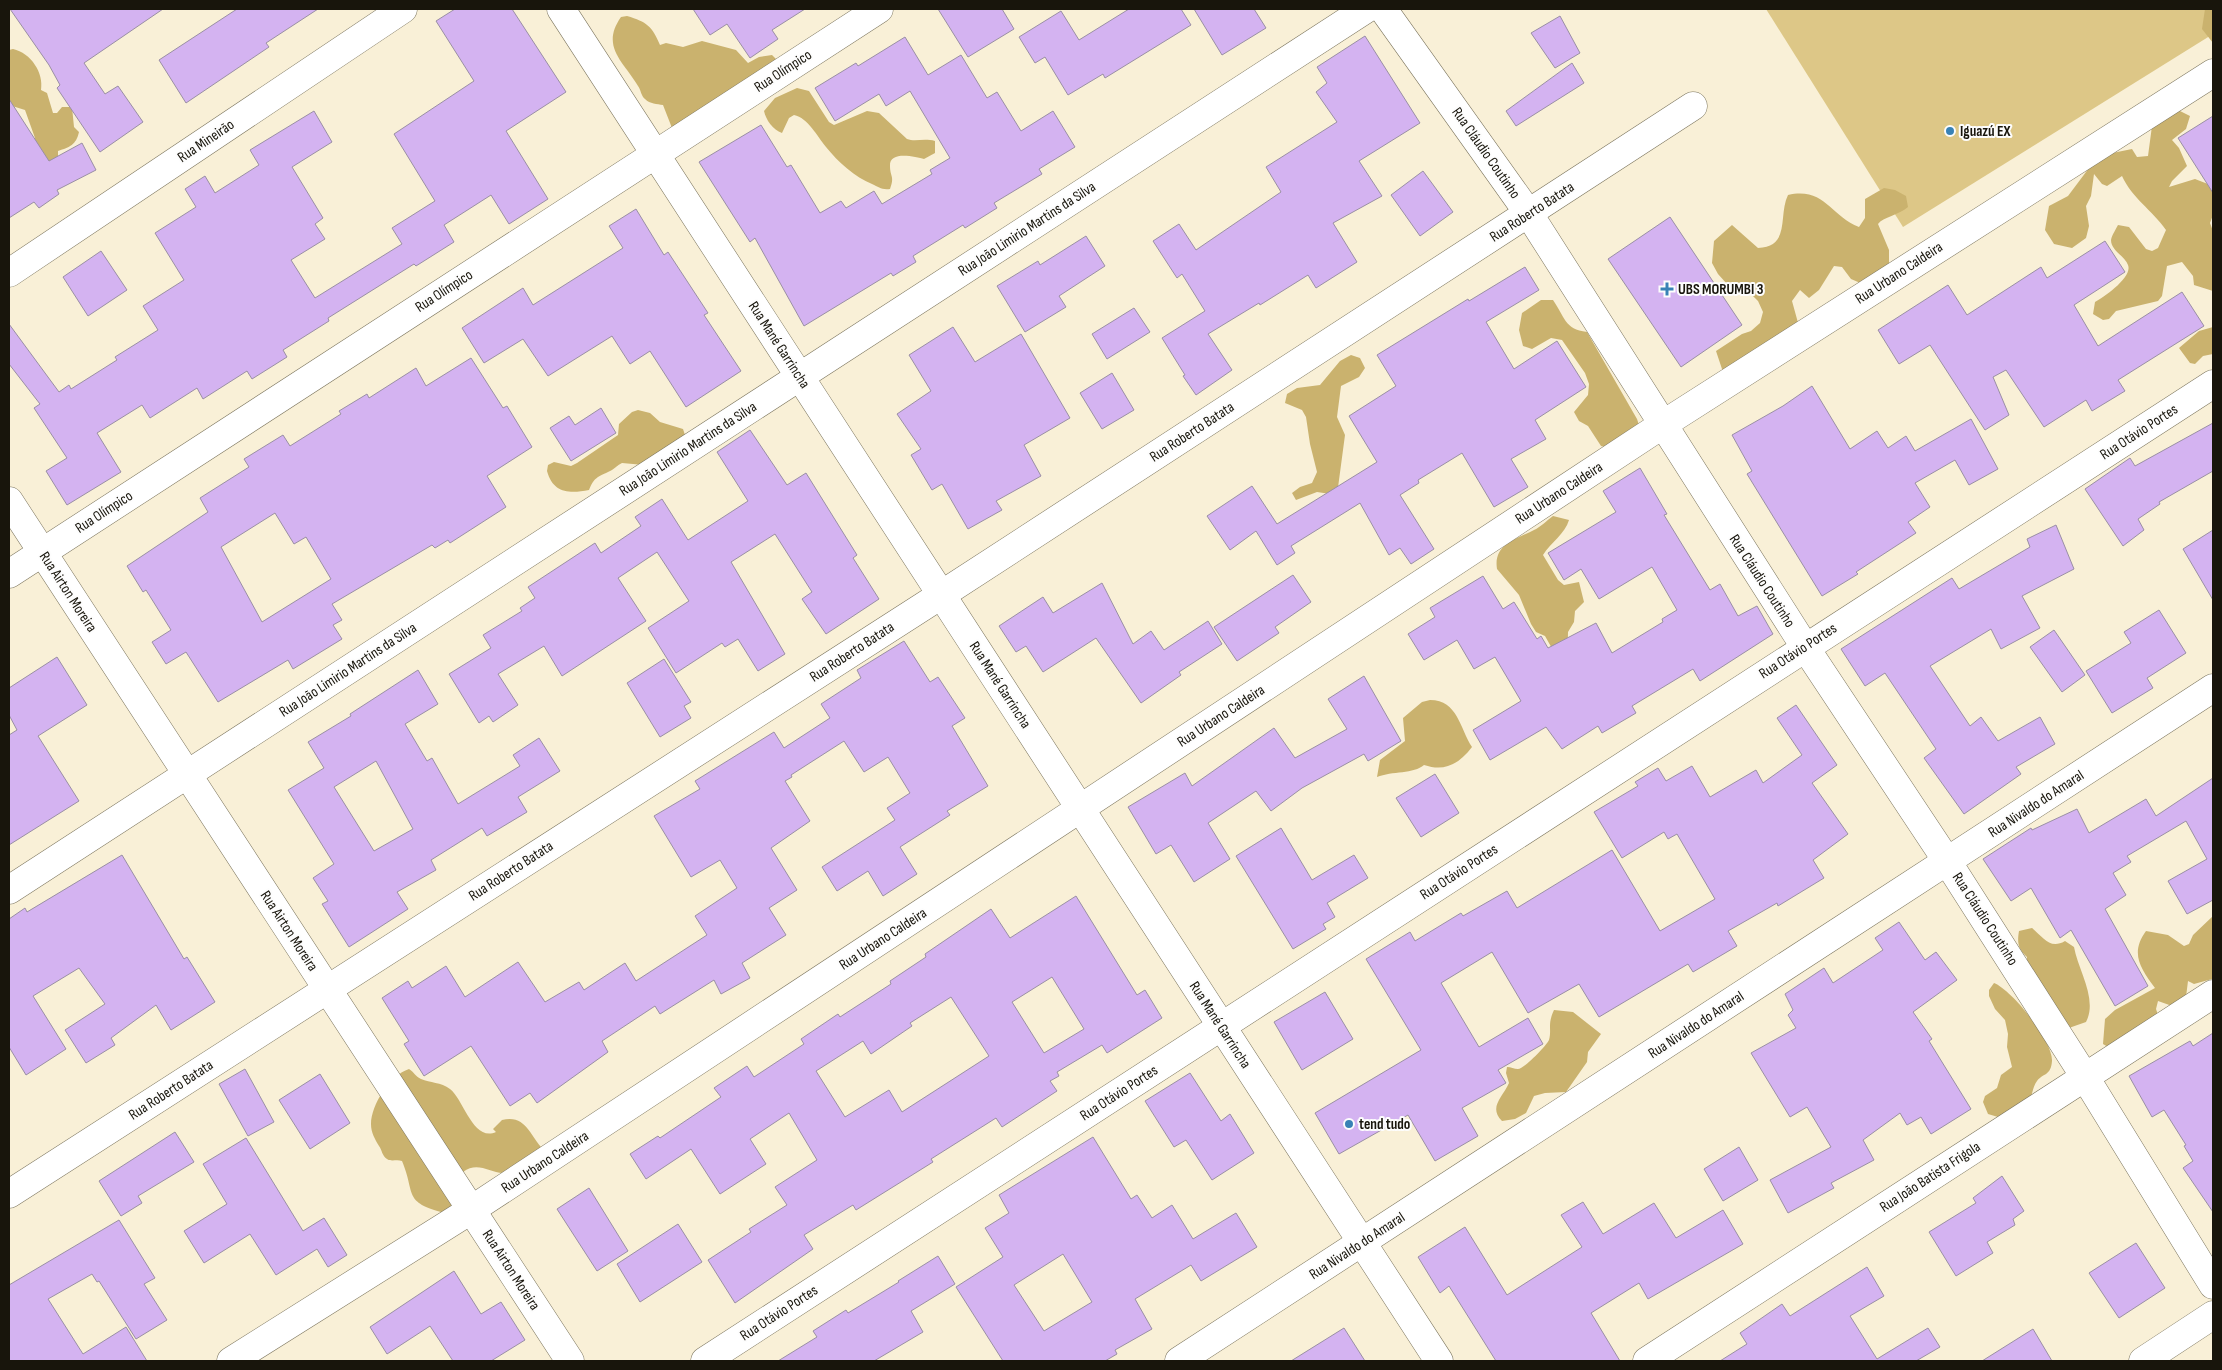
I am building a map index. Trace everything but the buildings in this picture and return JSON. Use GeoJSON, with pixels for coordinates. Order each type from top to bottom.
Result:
{"type":"FeatureCollection","features":[{"type":"Feature","properties":{"kind":"street","name":"Rua Mineirão"},"geometry":{"type":"LineString","coordinates":[[9,272],[403,9]]}},
{"type":"Feature","properties":{"kind":"street","name":"Rua Mané Garrincha"},"geometry":{"type":"LineString","coordinates":[[561,9],[1439,1361]]}},
{"type":"Feature","properties":{"kind":"street","name":"Rua Olímpico"},"geometry":{"type":"LineString","coordinates":[[9,574],[879,9]]}},
{"type":"Feature","properties":{"kind":"street","name":"Rua João Limirio Martins da Silva"},"geometry":{"type":"LineString","coordinates":[[9,890],[1366,9]]}},
{"type":"Feature","properties":{"kind":"street","name":"Rua Cláudio Coutinho"},"geometry":{"type":"LineString","coordinates":[[1383,9],[1529,214],[1805,647],[1947,861],[2086,1076],[2213,1285]]}},
{"type":"Feature","properties":{"kind":"street","name":"Rua Urbano Caldeira"},"geometry":{"type":"LineString","coordinates":[[230,1361],[471,1210],[1662,425],[2213,72]]}},
{"type":"Feature","properties":{"kind":"street","name":"Rua Roberto Batata"},"geometry":{"type":"LineString","coordinates":[[9,1194],[941,595],[1693,106]]}},
{"type":"Feature","properties":{"kind":"street","name":"Rua Otávio Portes"},"geometry":{"type":"LineString","coordinates":[[705,1361],[2213,384]]}},
{"type":"Feature","properties":{"kind":"street","name":"Rua Airton Moreira"},"geometry":{"type":"LineString","coordinates":[[9,501],[570,1361]]}},
{"type":"Feature","properties":{"kind":"street","name":"Rua Nivaldo do Amaral"},"geometry":{"type":"LineString","coordinates":[[1180,1361],[2213,688]]}},
{"type":"Feature","properties":{"kind":"street","name":"Rua João Batista Frigola"},"geometry":{"type":"LineString","coordinates":[[1647,1361],[2213,994]]}},
{"type":"Feature","properties":{"kind":"street"},"geometry":{"type":"LineString","coordinates":[[2143,1361],[2213,1315]]}},
{"type":"Feature","properties":{"kind":"shaded area","name":"Iguazú EX"},"geometry":{"type":"Polygon","coordinates":[[[1766,9],[2213,9],[2213,34],[1903,227],[1766,9]]]}},
{"type":"Feature","properties":{"kind":"shaded area"},"geometry":{"type":"Polygon","coordinates":[[[2205,9],[2213,9],[2213,43],[2202,29],[2205,9]]]}},
{"type":"Feature","properties":{"kind":"shaded area"},"geometry":{"type":"Polygon","coordinates":[[[627,16],[639,20],[648,26],[660,45],[666,43],[683,47],[702,41],[736,50],[748,63],[759,57],[772,55],[776,59],[776,64],[672,128],[663,105],[651,103],[644,98],[616,54],[613,46],[615,28],[621,17],[627,16]]]}},
{"type":"Feature","properties":{"kind":"shaded area"},"geometry":{"type":"Polygon","coordinates":[[[13,49],[31,59],[35,65],[40,77],[41,90],[47,93],[53,113],[57,113],[62,107],[72,107],[74,127],[79,132],[74,143],[58,151],[58,156],[12,197],[9,196],[9,157],[35,138],[25,110],[9,105],[9,50],[13,49]]]}},
{"type":"Feature","properties":{"kind":"shaded area"},"geometry":{"type":"Polygon","coordinates":[[[797,88],[809,91],[829,122],[834,125],[867,111],[879,113],[907,139],[935,141],[935,153],[924,159],[904,156],[894,158],[890,166],[892,179],[890,189],[878,187],[859,177],[841,163],[808,124],[799,117],[794,115],[789,118],[782,133],[770,124],[764,111],[775,98],[797,88]]]}},
{"type":"Feature","properties":{"kind":"shaded area"},"geometry":{"type":"Polygon","coordinates":[[[2176,109],[2190,116],[2186,129],[2172,140],[2179,148],[2187,166],[2172,181],[2169,187],[2195,179],[2213,186],[2213,215],[2210,223],[2213,231],[2213,291],[2194,285],[2193,276],[2182,262],[2167,266],[2162,296],[2158,301],[2116,311],[2109,319],[2103,320],[2093,314],[2095,302],[2117,286],[2128,270],[2128,265],[2113,247],[2111,240],[2118,225],[2129,227],[2146,249],[2152,251],[2158,248],[2166,230],[2131,191],[2122,176],[2107,186],[2102,184],[2094,174],[2091,196],[2086,206],[2089,226],[2086,238],[2072,248],[2054,244],[2045,230],[2049,206],[2068,196],[2098,156],[2132,149],[2137,157],[2148,156],[2152,126],[2176,109]]]}},
{"type":"Feature","properties":{"kind":"shaded area"},"geometry":{"type":"Polygon","coordinates":[[[1884,188],[1895,190],[1906,196],[1908,207],[1878,224],[1889,250],[1889,266],[1865,285],[1851,279],[1842,267],[1834,266],[1819,290],[1809,298],[1800,290],[1792,301],[1800,330],[1723,372],[1716,351],[1742,334],[1751,331],[1760,323],[1763,312],[1758,301],[1747,290],[1727,284],[1718,274],[1712,263],[1714,241],[1732,225],[1758,248],[1775,242],[1782,229],[1785,203],[1788,195],[1811,195],[1859,227],[1865,218],[1865,199],[1884,188]]]}},
{"type":"Feature","properties":{"kind":"shaded area"},"geometry":{"type":"Polygon","coordinates":[[[1541,300],[1553,300],[1569,325],[1587,332],[1637,419],[1641,431],[1610,448],[1601,446],[1588,426],[1579,421],[1574,412],[1588,395],[1589,384],[1585,373],[1562,340],[1551,338],[1532,349],[1523,346],[1519,330],[1522,313],[1541,300]]]}},
{"type":"Feature","properties":{"kind":"shaded area"},"geometry":{"type":"Polygon","coordinates":[[[2213,327],[2213,354],[2203,356],[2195,364],[2190,363],[2179,348],[2199,331],[2213,327]]]}},
{"type":"Feature","properties":{"kind":"shaded area"},"geometry":{"type":"Polygon","coordinates":[[[1351,355],[1360,358],[1365,368],[1359,377],[1341,386],[1337,417],[1345,435],[1337,495],[1317,492],[1296,500],[1292,493],[1300,487],[1312,483],[1317,472],[1306,417],[1302,410],[1285,403],[1287,394],[1297,388],[1320,385],[1340,361],[1351,355]]]}},
{"type":"Feature","properties":{"kind":"shaded area"},"geometry":{"type":"Polygon","coordinates":[[[638,410],[650,413],[660,422],[683,429],[685,435],[644,465],[620,464],[596,478],[589,490],[569,492],[553,484],[547,471],[548,465],[554,462],[571,466],[577,463],[618,435],[619,424],[632,412],[638,410]]]}},
{"type":"Feature","properties":{"kind":"shaded area"},"geometry":{"type":"Polygon","coordinates":[[[1553,516],[1569,520],[1564,530],[1543,555],[1558,580],[1564,585],[1579,582],[1584,602],[1575,611],[1574,622],[1568,632],[1567,675],[1545,636],[1536,632],[1531,624],[1519,595],[1497,569],[1497,561],[1502,548],[1537,529],[1553,516]]]}},
{"type":"Feature","properties":{"kind":"shaded area"},"geometry":{"type":"Polygon","coordinates":[[[1430,700],[1439,701],[1452,710],[1472,747],[1457,762],[1445,767],[1439,768],[1424,765],[1415,770],[1377,777],[1380,760],[1405,741],[1403,718],[1422,702],[1430,700]]]}},
{"type":"Feature","properties":{"kind":"shaded area"},"geometry":{"type":"Polygon","coordinates":[[[2213,916],[2212,979],[2194,984],[2188,981],[2186,997],[2175,1007],[2158,1001],[2156,1009],[2159,1018],[2108,1047],[2103,1044],[2105,1019],[2115,1010],[2155,988],[2141,967],[2139,960],[2139,946],[2146,931],[2168,935],[2184,946],[2189,944],[2193,935],[2213,916]]]}},
{"type":"Feature","properties":{"kind":"shaded area"},"geometry":{"type":"Polygon","coordinates":[[[2032,928],[2051,943],[2055,944],[2065,941],[2074,947],[2089,994],[2090,1004],[2086,1022],[2066,1029],[2027,971],[2027,957],[2020,948],[2018,935],[2019,931],[2032,928]]]}},
{"type":"Feature","properties":{"kind":"shaded area"},"geometry":{"type":"Polygon","coordinates":[[[1994,983],[2021,1005],[2039,1029],[2051,1052],[2052,1061],[2048,1072],[2039,1078],[2036,1083],[2029,1102],[1998,1117],[1988,1114],[1983,1102],[1985,1096],[1997,1088],[2001,1075],[2012,1067],[2007,1047],[2008,1034],[2005,1020],[1995,1009],[1989,996],[1989,990],[1994,983]]]}},
{"type":"Feature","properties":{"kind":"shaded area"},"geometry":{"type":"Polygon","coordinates":[[[1554,1010],[1573,1012],[1601,1034],[1588,1052],[1587,1062],[1566,1092],[1545,1093],[1534,1096],[1526,1113],[1515,1119],[1502,1121],[1498,1116],[1496,1107],[1509,1083],[1506,1073],[1507,1067],[1521,1068],[1544,1047],[1549,1040],[1554,1010]]]}},
{"type":"Feature","properties":{"kind":"shaded area"},"geometry":{"type":"Polygon","coordinates":[[[409,1069],[421,1079],[450,1089],[475,1126],[481,1131],[488,1133],[496,1132],[493,1129],[502,1120],[517,1120],[527,1127],[543,1149],[503,1173],[478,1167],[473,1167],[463,1172],[460,1201],[445,1213],[422,1205],[416,1200],[410,1189],[402,1161],[385,1158],[371,1127],[374,1108],[383,1092],[395,1077],[409,1069]]]}},
{"type":"Feature","properties":{"kind":"place","name":"Iguazú EX"},"geometry":{"type":"Point","coordinates":[1950,131]}},
{"type":"Feature","properties":{"kind":"place","name":"UBS MORUMBI 3"},"geometry":{"type":"Point","coordinates":[1667,289]}},
{"type":"Feature","properties":{"kind":"place","name":"tend tudo"},"geometry":{"type":"Point","coordinates":[1349,1124]}}]}
